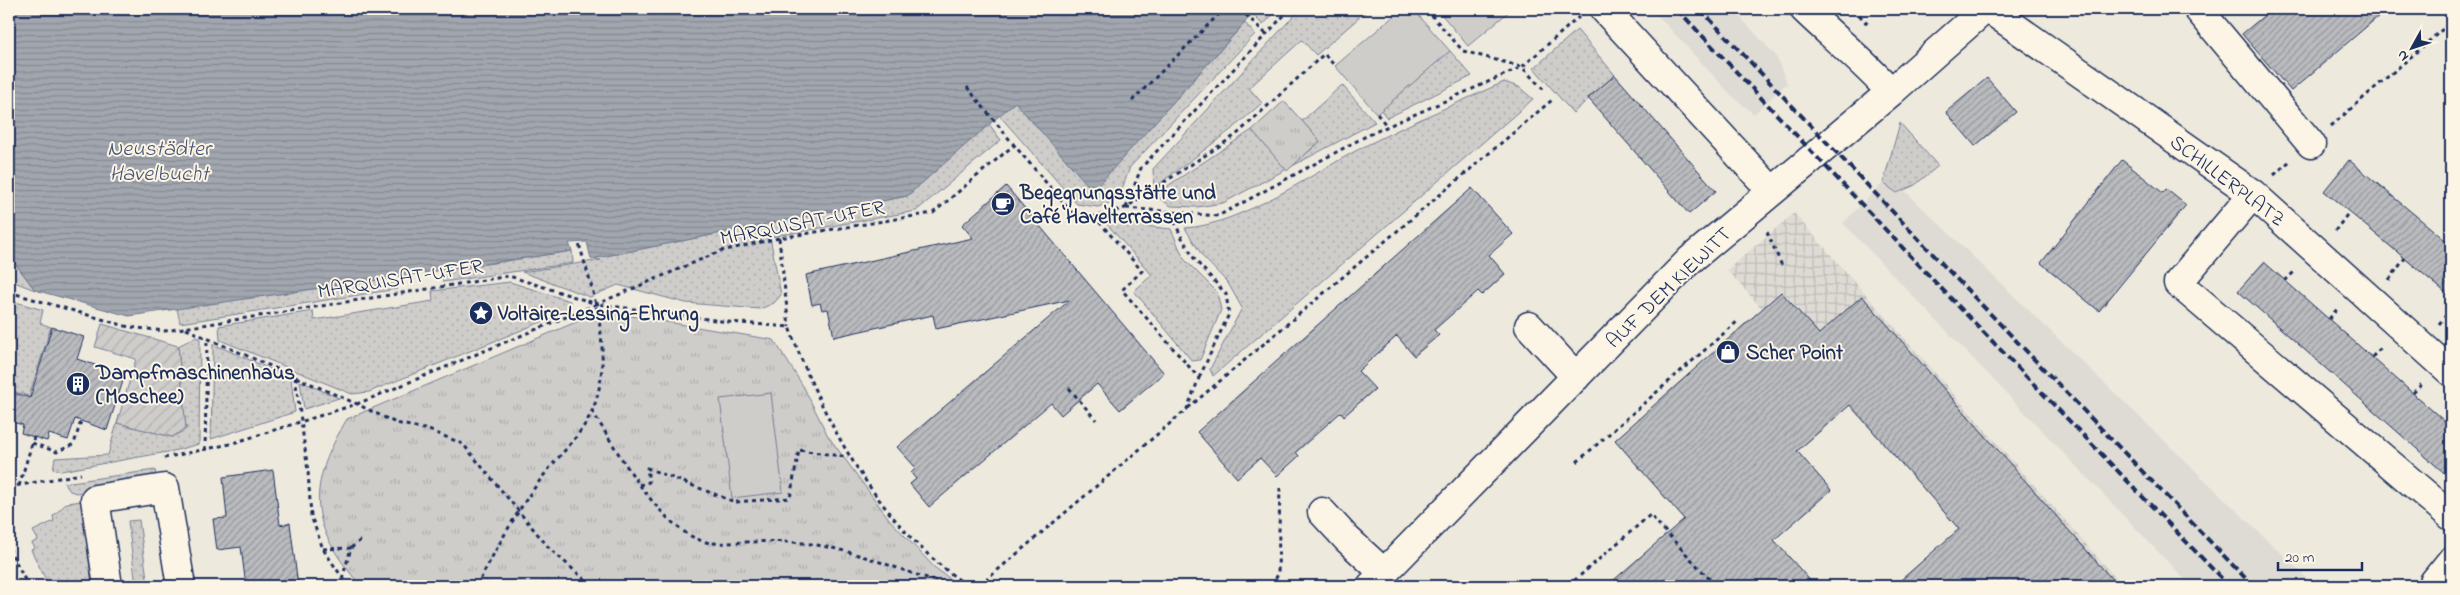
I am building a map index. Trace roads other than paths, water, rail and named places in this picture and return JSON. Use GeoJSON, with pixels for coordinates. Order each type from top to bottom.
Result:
{"type":"FeatureCollection","features":[{"type":"Feature","properties":{"kind":"street"},"geometry":{"type":"LineString","coordinates":[[1604,9],[1772,191]]}},
{"type":"Feature","properties":{"kind":"street"},"geometry":{"type":"LineString","coordinates":[[1804,9],[1857,59],[1868,66],[1891,92]]}},
{"type":"Feature","properties":{"kind":"street","name":"AUF DEM KIEWITT"},"geometry":{"type":"LineString","coordinates":[[1377,580],[1690,260],[1987,9]]}},
{"type":"Feature","properties":{"kind":"street","name":"SCHILLERPLATZ"},"geometry":{"type":"LineString","coordinates":[[1987,9],[2253,194],[2451,372]]}},
{"type":"Feature","properties":{"kind":"street"},"geometry":{"type":"LineString","coordinates":[[2198,9],[2310,144]]}},
{"type":"Feature","properties":{"kind":"street"},"geometry":{"type":"LineString","coordinates":[[2253,194],[2178,283],[2451,516]]}},
{"type":"Feature","properties":{"kind":"street"},"geometry":{"type":"LineString","coordinates":[[1529,326],[1576,377]]}},
{"type":"Feature","properties":{"kind":"street"},"geometry":{"type":"LineString","coordinates":[[108,586],[95,499],[165,488],[181,586]]}},
{"type":"Feature","properties":{"kind":"street"},"geometry":{"type":"LineString","coordinates":[[1322,512],[1347,539],[1377,580]]}},
{"type":"Feature","properties":{"kind":"street"},"geometry":{"type":"LineString","coordinates":[[2434,582],[2451,561]]}},
{"type":"Feature","properties":{"kind":"water","name":"Neustädter Havelbucht"},"geometry":{"type":"Polygon","coordinates":[[[9,9],[1257,9],[1093,191],[1015,102],[907,196],[591,259],[587,242],[569,243],[572,251],[129,316],[35,290],[9,255],[9,9]]]}},
{"type":"Feature","properties":{"kind":"railway"},"geometry":{"type":"LineString","coordinates":[[1677,9],[1936,283],[2229,586]]}},
{"type":"Feature","properties":{"kind":"railway"},"geometry":{"type":"LineString","coordinates":[[1700,9],[1949,271],[2253,586]]}},
{"type":"Feature","properties":{"kind":"place","name":"Begegnungsstätte und Café Havelterrassen"},"geometry":{"type":"Point","coordinates":[1003,204]}},
{"type":"Feature","properties":{"kind":"place","name":"Voltaire-Lessing-Ehrung"},"geometry":{"type":"Point","coordinates":[481,313]}},
{"type":"Feature","properties":{"kind":"place","name":"Scher Point"},"geometry":{"type":"Point","coordinates":[1728,352]}},
{"type":"Feature","properties":{"kind":"place","name":"Dampfmaschinenhaus (Moschee)"},"geometry":{"type":"Point","coordinates":[78,384]}}]}
